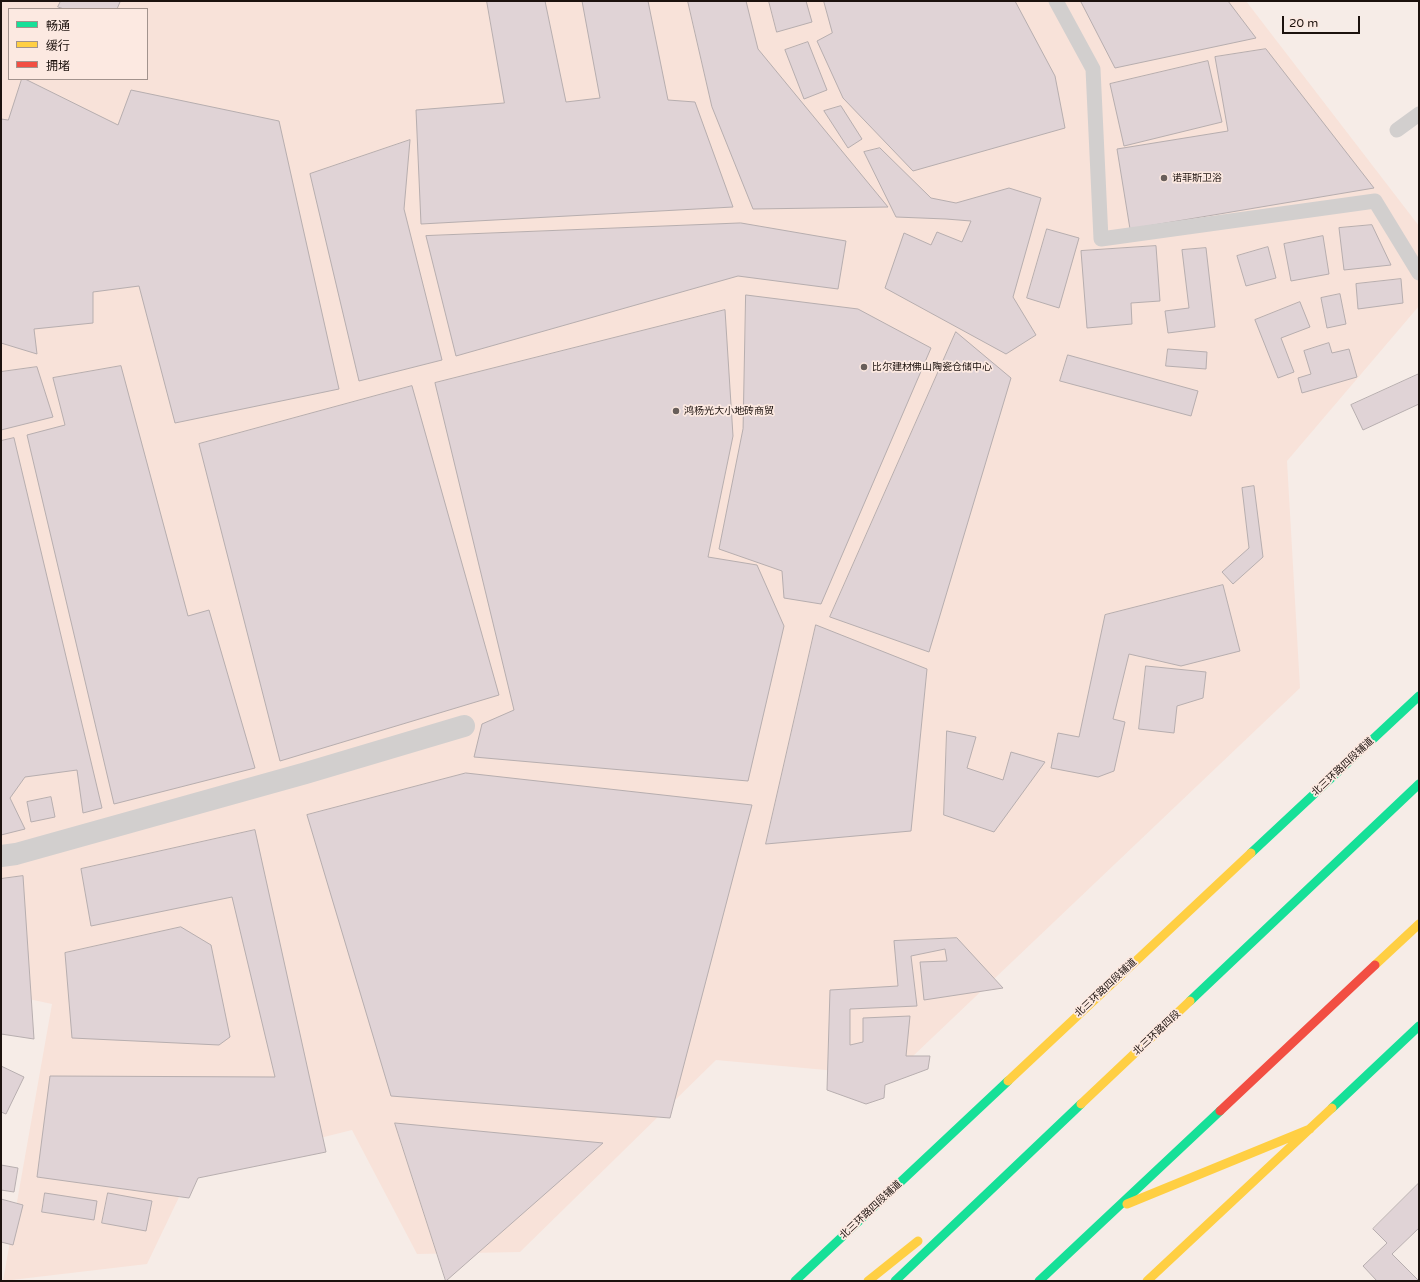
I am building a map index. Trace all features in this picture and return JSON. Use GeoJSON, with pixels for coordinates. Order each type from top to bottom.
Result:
{"type":"FeatureCollection","features":[{"type":"Feature","properties":{"kind":"main road","name":"北三环路四段辅道"},"geometry":{"type":"LineString","coordinates":[[795,1281],[1132,963],[1419,696]]}},
{"type":"Feature","properties":{"kind":"main road","name":"北三环路四段"},"geometry":{"type":"LineString","coordinates":[[895,1281],[1419,784]]}},
{"type":"Feature","properties":{"kind":"main road"},"geometry":{"type":"LineString","coordinates":[[1038,1281],[1419,924]]}},
{"type":"Feature","properties":{"kind":"main road"},"geometry":{"type":"LineString","coordinates":[[1147,1281],[1419,1026]]}},
{"type":"Feature","properties":{"kind":"main road"},"geometry":{"type":"LineString","coordinates":[[1115,1210],[1310,1128]]}},
{"type":"Feature","properties":{"kind":"main road"},"geometry":{"type":"LineString","coordinates":[[953,1213],[1044,1140]]}},
{"type":"Feature","properties":{"kind":"main road"},"geometry":{"type":"LineString","coordinates":[[868,1281],[923,1237]]}},
{"type":"Feature","properties":{"kind":"street"},"geometry":{"type":"LineString","coordinates":[[1,856],[16,854],[306,773],[464,726]]}},
{"type":"Feature","properties":{"kind":"lane"},"geometry":{"type":"LineString","coordinates":[[1056,1],[1093,69],[1101,239],[1375,201],[1419,273]]}},
{"type":"Feature","properties":{"kind":"lane"},"geometry":{"type":"LineString","coordinates":[[1398,130],[1419,114]]}},
{"type":"Feature","properties":{"kind":"shaded area"},"geometry":{"type":"Polygon","coordinates":[[[1,1],[1246,1],[1419,226],[1419,306],[1287,461],[1300,688],[892,1076],[716,1060],[520,1252],[417,1254],[352,1130],[192,1170],[147,1264],[3,1281],[52,1004],[1,993],[1,1]]]}},
{"type":"Feature","properties":{"kind":"building"},"geometry":{"type":"Polygon","coordinates":[[[61,1],[120,2],[117,8],[58,7],[61,1]]]}},
{"type":"Feature","properties":{"kind":"building"},"geometry":{"type":"Polygon","coordinates":[[[487,1],[545,1],[566,102],[600,98],[582,1],[648,1],[668,100],[695,102],[733,207],[421,224],[416,110],[504,103],[487,1]]]}},
{"type":"Feature","properties":{"kind":"building"},"geometry":{"type":"Polygon","coordinates":[[[688,1],[746,1],[758,49],[888,207],[753,209],[712,107],[688,1]]]}},
{"type":"Feature","properties":{"kind":"building"},"geometry":{"type":"Polygon","coordinates":[[[769,1],[806,1],[812,22],[777,32],[769,1]]]}},
{"type":"Feature","properties":{"kind":"building"},"geometry":{"type":"Polygon","coordinates":[[[824,1],[1015,1],[1055,76],[1065,128],[913,171],[843,98],[817,41],[832,33],[824,1]]]}},
{"type":"Feature","properties":{"kind":"building"},"geometry":{"type":"Polygon","coordinates":[[[1228,1],[1256,38],[1115,68],[1081,2],[1228,1]]]}},
{"type":"Feature","properties":{"kind":"building"},"geometry":{"type":"Polygon","coordinates":[[[808,42],[827,90],[804,99],[785,50],[808,42]]]}},
{"type":"Feature","properties":{"kind":"building"},"geometry":{"type":"Polygon","coordinates":[[[1266,49],[1374,188],[1130,229],[1117,149],[1228,131],[1215,57],[1266,49]]]}},
{"type":"Feature","properties":{"kind":"building"},"geometry":{"type":"Polygon","coordinates":[[[1208,61],[1222,122],[1124,146],[1110,84],[1208,61]]]}},
{"type":"Feature","properties":{"kind":"building"},"geometry":{"type":"Polygon","coordinates":[[[22,80],[27,80],[118,125],[131,90],[279,121],[339,389],[175,423],[139,286],[93,292],[93,323],[34,329],[37,354],[1,343],[1,119],[8,120],[22,80]]]}},
{"type":"Feature","properties":{"kind":"building"},"geometry":{"type":"Polygon","coordinates":[[[841,106],[862,139],[848,148],[824,111],[841,106]]]}},
{"type":"Feature","properties":{"kind":"building"},"geometry":{"type":"Polygon","coordinates":[[[410,140],[404,209],[442,360],[359,381],[310,174],[410,140]]]}},
{"type":"Feature","properties":{"kind":"building"},"geometry":{"type":"Polygon","coordinates":[[[880,148],[931,198],[956,203],[1009,188],[1041,198],[1013,297],[1036,335],[1006,354],[885,288],[904,233],[931,245],[937,232],[962,242],[971,221],[896,217],[864,152],[880,148]]]}},
{"type":"Feature","properties":{"kind":"building"},"geometry":{"type":"Polygon","coordinates":[[[741,223],[846,241],[838,289],[738,276],[456,356],[426,236],[741,223]]]}},
{"type":"Feature","properties":{"kind":"building"},"geometry":{"type":"Polygon","coordinates":[[[1372,225],[1391,265],[1344,270],[1339,228],[1372,225]]]}},
{"type":"Feature","properties":{"kind":"building"},"geometry":{"type":"Polygon","coordinates":[[[1047,229],[1079,238],[1059,308],[1027,298],[1047,229]]]}},
{"type":"Feature","properties":{"kind":"building"},"geometry":{"type":"Polygon","coordinates":[[[1323,236],[1329,274],[1291,281],[1284,244],[1323,236]]]}},
{"type":"Feature","properties":{"kind":"building"},"geometry":{"type":"Polygon","coordinates":[[[1156,246],[1160,301],[1131,303],[1132,324],[1087,328],[1081,251],[1156,246]]]}},
{"type":"Feature","properties":{"kind":"building"},"geometry":{"type":"Polygon","coordinates":[[[1268,247],[1276,278],[1246,286],[1237,256],[1268,247]]]}},
{"type":"Feature","properties":{"kind":"building"},"geometry":{"type":"Polygon","coordinates":[[[1206,248],[1215,327],[1168,333],[1165,311],[1189,308],[1182,250],[1206,248]]]}},
{"type":"Feature","properties":{"kind":"building"},"geometry":{"type":"Polygon","coordinates":[[[1401,279],[1403,303],[1358,309],[1356,284],[1401,279]]]}},
{"type":"Feature","properties":{"kind":"building"},"geometry":{"type":"Polygon","coordinates":[[[1340,294],[1346,324],[1327,328],[1321,298],[1340,294]]]}},
{"type":"Feature","properties":{"kind":"building"},"geometry":{"type":"Polygon","coordinates":[[[746,295],[858,309],[931,348],[821,604],[784,598],[782,571],[719,549],[743,429],[746,295]]]}},
{"type":"Feature","properties":{"kind":"building"},"geometry":{"type":"Polygon","coordinates":[[[1300,302],[1310,327],[1281,338],[1294,372],[1278,378],[1255,320],[1300,302]]]}},
{"type":"Feature","properties":{"kind":"building"},"geometry":{"type":"Polygon","coordinates":[[[725,310],[733,436],[708,557],[757,565],[784,626],[748,781],[474,757],[482,724],[514,710],[435,383],[725,310]]]}},
{"type":"Feature","properties":{"kind":"building"},"geometry":{"type":"Polygon","coordinates":[[[956,332],[1011,378],[929,652],[830,617],[956,332]]]}},
{"type":"Feature","properties":{"kind":"building"},"geometry":{"type":"Polygon","coordinates":[[[1329,343],[1332,353],[1349,349],[1357,377],[1302,393],[1298,378],[1311,374],[1304,351],[1329,343]]]}},
{"type":"Feature","properties":{"kind":"building"},"geometry":{"type":"Polygon","coordinates":[[[1168,349],[1207,352],[1206,369],[1166,366],[1168,349]]]}},
{"type":"Feature","properties":{"kind":"building"},"geometry":{"type":"Polygon","coordinates":[[[1068,355],[1198,391],[1191,416],[1060,381],[1068,355]]]}},
{"type":"Feature","properties":{"kind":"building"},"geometry":{"type":"Polygon","coordinates":[[[121,366],[188,616],[209,610],[255,768],[114,804],[27,435],[65,425],[53,378],[121,366]]]}},
{"type":"Feature","properties":{"kind":"building"},"geometry":{"type":"Polygon","coordinates":[[[37,367],[53,417],[1,430],[1,372],[37,367]]]}},
{"type":"Feature","properties":{"kind":"building"},"geometry":{"type":"Polygon","coordinates":[[[1419,374],[1419,404],[1363,430],[1351,405],[1419,374]]]}},
{"type":"Feature","properties":{"kind":"building"},"geometry":{"type":"Polygon","coordinates":[[[412,386],[499,695],[280,761],[199,444],[412,386]]]}},
{"type":"Feature","properties":{"kind":"building"},"geometry":{"type":"Polygon","coordinates":[[[14,438],[102,808],[83,813],[77,770],[25,777],[10,798],[25,829],[1,835],[1,441],[14,438]]]}},
{"type":"Feature","properties":{"kind":"building"},"geometry":{"type":"Polygon","coordinates":[[[1254,486],[1263,557],[1233,584],[1222,572],[1249,548],[1242,488],[1254,486]]]}},
{"type":"Feature","properties":{"kind":"building"},"geometry":{"type":"Polygon","coordinates":[[[1223,585],[1240,651],[1181,666],[1129,654],[1113,719],[1125,722],[1114,771],[1098,777],[1051,768],[1058,733],[1079,737],[1105,615],[1223,585]]]}},
{"type":"Feature","properties":{"kind":"building"},"geometry":{"type":"Polygon","coordinates":[[[816,625],[927,669],[911,831],[766,844],[816,625]]]}},
{"type":"Feature","properties":{"kind":"building"},"geometry":{"type":"Polygon","coordinates":[[[1146,666],[1206,672],[1203,698],[1177,706],[1174,733],[1139,729],[1146,666]]]}},
{"type":"Feature","properties":{"kind":"building"},"geometry":{"type":"Polygon","coordinates":[[[947,731],[976,737],[967,768],[1003,780],[1011,752],[1045,762],[994,832],[944,815],[947,731]]]}},
{"type":"Feature","properties":{"kind":"building"},"geometry":{"type":"Polygon","coordinates":[[[466,773],[752,805],[670,1118],[391,1096],[307,815],[466,773]]]}},
{"type":"Feature","properties":{"kind":"building"},"geometry":{"type":"Polygon","coordinates":[[[51,797],[55,817],[31,822],[27,802],[51,797]]]}},
{"type":"Feature","properties":{"kind":"building"},"geometry":{"type":"Polygon","coordinates":[[[255,830],[326,1152],[198,1178],[189,1198],[37,1177],[50,1076],[275,1077],[232,897],[91,926],[81,869],[255,830]]]}},
{"type":"Feature","properties":{"kind":"building"},"geometry":{"type":"Polygon","coordinates":[[[23,876],[34,1039],[1,1034],[1,879],[23,876]]]}},
{"type":"Feature","properties":{"kind":"building"},"geometry":{"type":"Polygon","coordinates":[[[181,927],[211,945],[230,1037],[219,1045],[72,1038],[65,953],[181,927]]]}},
{"type":"Feature","properties":{"kind":"building"},"geometry":{"type":"Polygon","coordinates":[[[957,938],[1003,988],[924,1000],[920,962],[947,961],[945,949],[911,956],[917,1006],[850,1009],[850,1045],[863,1042],[863,1018],[910,1016],[906,1056],[930,1056],[928,1069],[885,1085],[884,1098],[866,1104],[827,1090],[830,990],[898,986],[894,941],[957,938]]]}},
{"type":"Feature","properties":{"kind":"building"},"geometry":{"type":"Polygon","coordinates":[[[1,1066],[24,1077],[6,1114],[1,1112],[1,1066]]]}},
{"type":"Feature","properties":{"kind":"building"},"geometry":{"type":"Polygon","coordinates":[[[395,1123],[603,1143],[446,1281],[395,1123]]]}},
{"type":"Feature","properties":{"kind":"building"},"geometry":{"type":"Polygon","coordinates":[[[1,1165],[18,1168],[14,1192],[1,1190],[1,1165]]]}},
{"type":"Feature","properties":{"kind":"building"},"geometry":{"type":"Polygon","coordinates":[[[1419,1183],[1419,1228],[1392,1254],[1419,1281],[1377,1281],[1363,1266],[1387,1243],[1373,1229],[1419,1183]]]}},
{"type":"Feature","properties":{"kind":"building"},"geometry":{"type":"Polygon","coordinates":[[[45,1193],[97,1201],[94,1220],[42,1212],[45,1193]]]}},
{"type":"Feature","properties":{"kind":"building"},"geometry":{"type":"Polygon","coordinates":[[[108,1193],[152,1201],[146,1231],[102,1223],[108,1193]]]}},
{"type":"Feature","properties":{"kind":"building"},"geometry":{"type":"Polygon","coordinates":[[[1,1199],[23,1205],[13,1245],[1,1242],[1,1199]]]}},
{"type":"Feature","properties":{"kind":"traffic: fast"},"geometry":{"type":"LineString","coordinates":[[1251,853],[1419,696]]}},
{"type":"Feature","properties":{"kind":"traffic: fast"},"geometry":{"type":"LineString","coordinates":[[1190,1001],[1419,784]]}},
{"type":"Feature","properties":{"kind":"traffic: fast"},"geometry":{"type":"LineString","coordinates":[[1332,1108],[1419,1026]]}},
{"type":"Feature","properties":{"kind":"traffic: fast"},"geometry":{"type":"LineString","coordinates":[[795,1281],[1008,1081]]}},
{"type":"Feature","properties":{"kind":"traffic: fast"},"geometry":{"type":"LineString","coordinates":[[895,1281],[1081,1104]]}},
{"type":"Feature","properties":{"kind":"traffic: fast"},"geometry":{"type":"LineString","coordinates":[[1039,1281],[1220,1111]]}},
{"type":"Feature","properties":{"kind":"traffic: slow"},"geometry":{"type":"LineString","coordinates":[[1008,1081],[1251,853]]}},
{"type":"Feature","properties":{"kind":"traffic: slow"},"geometry":{"type":"LineString","coordinates":[[1375,965],[1419,924]]}},
{"type":"Feature","properties":{"kind":"traffic: slow"},"geometry":{"type":"LineString","coordinates":[[1081,1104],[1190,1001]]}},
{"type":"Feature","properties":{"kind":"traffic: slow"},"geometry":{"type":"LineString","coordinates":[[1147,1281],[1332,1108]]}},
{"type":"Feature","properties":{"kind":"traffic: slow"},"geometry":{"type":"LineString","coordinates":[[1127,1204],[1310,1129]]}},
{"type":"Feature","properties":{"kind":"traffic: slow"},"geometry":{"type":"LineString","coordinates":[[868,1281],[918,1241]]}},
{"type":"Feature","properties":{"kind":"traffic: jam"},"geometry":{"type":"LineString","coordinates":[[1220,1111],[1375,965]]}},
{"type":"Feature","properties":{"kind":"place","name":"诺菲斯卫浴"},"geometry":{"type":"Point","coordinates":[1164,178]}},
{"type":"Feature","properties":{"kind":"place","name":"比尔建材佛山陶瓷仓储中心"},"geometry":{"type":"Point","coordinates":[864,367]}},
{"type":"Feature","properties":{"kind":"place","name":"鸿杨光大小地砖商贸"},"geometry":{"type":"Point","coordinates":[676,411]}}]}
